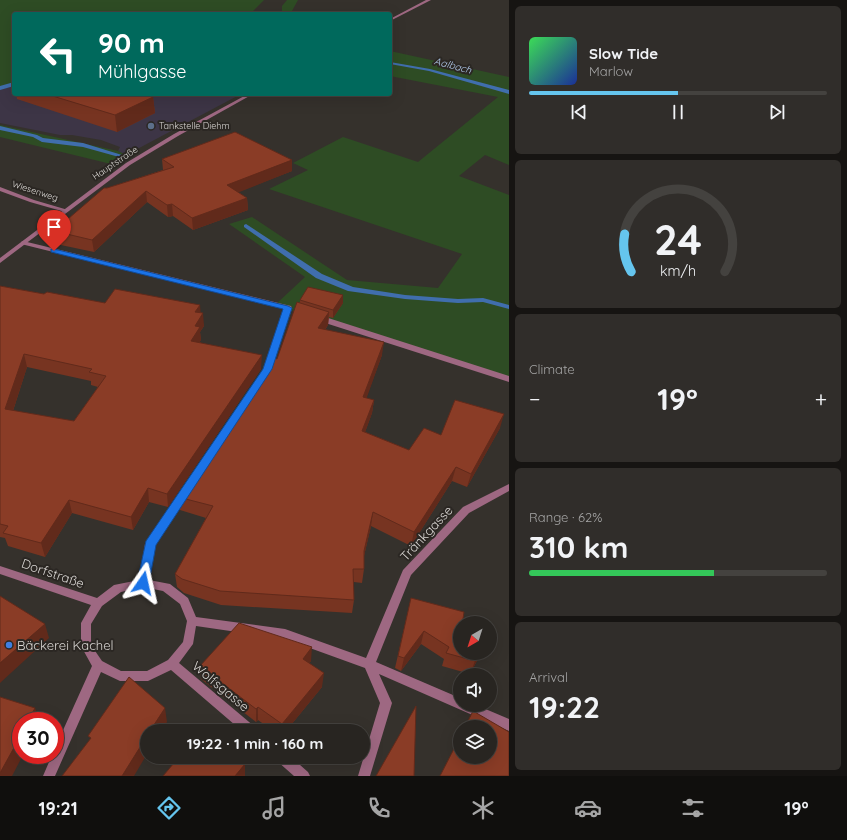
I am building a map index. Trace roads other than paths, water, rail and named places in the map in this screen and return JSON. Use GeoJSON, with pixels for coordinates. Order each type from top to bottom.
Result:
{"type":"FeatureCollection","features":[{"type":"Feature","properties":{"kind":"street"},"geometry":{"type":"LineString","coordinates":[[392,19],[429,0]]}},
{"type":"Feature","properties":{"kind":"street","name":"Hauptstraße"},"geometry":{"type":"LineString","coordinates":[[0,261],[128,164],[176,135],[247,96]]}},
{"type":"Feature","properties":{"kind":"street","name":"Wiesenweg"},"geometry":{"type":"LineString","coordinates":[[0,189],[32,201],[66,210]]}},
{"type":"Feature","properties":{"kind":"street"},"geometry":{"type":"LineString","coordinates":[[23,243],[292,309],[263,376]]}},
{"type":"Feature","properties":{"kind":"street"},"geometry":{"type":"LineString","coordinates":[[310,315],[509,379]]}},
{"type":"Feature","properties":{"kind":"street"},"geometry":{"type":"LineString","coordinates":[[143,583],[150,544],[189,486]]}},
{"type":"Feature","properties":{"kind":"street","name":"Tränkgasse"},"geometry":{"type":"LineString","coordinates":[[369,664],[407,573],[466,510],[509,487]]}},
{"type":"Feature","properties":{"kind":"street","name":"Dorfstraße"},"geometry":{"type":"LineString","coordinates":[[0,570],[98,603]]}},
{"type":"Feature","properties":{"kind":"street"},"geometry":{"type":"LineString","coordinates":[[143,583],[166,587],[184,601],[192,621],[188,644],[172,664],[148,676],[120,676],[98,665],[86,646],[86,623],[98,603],[118,588],[143,583]]}},
{"type":"Feature","properties":{"kind":"street"},"geometry":{"type":"LineString","coordinates":[[192,621],[285,634],[369,664],[453,701]]}},
{"type":"Feature","properties":{"kind":"street","name":"Wolfsgasse"},"geometry":{"type":"LineString","coordinates":[[172,664],[243,724]]}},
{"type":"Feature","properties":{"kind":"street"},"geometry":{"type":"LineString","coordinates":[[364,776],[386,702],[369,664]]}},
{"type":"Feature","properties":{"kind":"street"},"geometry":{"type":"LineString","coordinates":[[48,776],[98,665]]}},
{"type":"Feature","properties":{"kind":"street"},"geometry":{"type":"LineString","coordinates":[[479,712],[509,725]]}},
{"type":"Feature","properties":{"kind":"street"},"geometry":{"type":"LineString","coordinates":[[290,764],[304,776]]}},
{"type":"Feature","properties":{"kind":"waterway","name":"Aalbach"},"geometry":{"type":"LineString","coordinates":[[392,63],[430,70],[509,92]]}},
{"type":"Feature","properties":{"kind":"waterway","name":"Aalbach"},"geometry":{"type":"LineString","coordinates":[[0,88],[12,85]]}},
{"type":"Feature","properties":{"kind":"waterway"},"geometry":{"type":"LineString","coordinates":[[0,128],[35,136],[42,140],[83,145],[119,155]]}},
{"type":"Feature","properties":{"kind":"waterway"},"geometry":{"type":"LineString","coordinates":[[246,226],[319,276],[351,289],[405,297],[458,301],[483,300],[509,307]]}},
{"type":"Feature","properties":{"kind":"place","name":"Tankstelle Diehm"},"geometry":{"type":"Point","coordinates":[151,126]}},
{"type":"Feature","properties":{"kind":"place","name":"Bäckerei Kachel"},"geometry":{"type":"Point","coordinates":[9,645]}}]}
